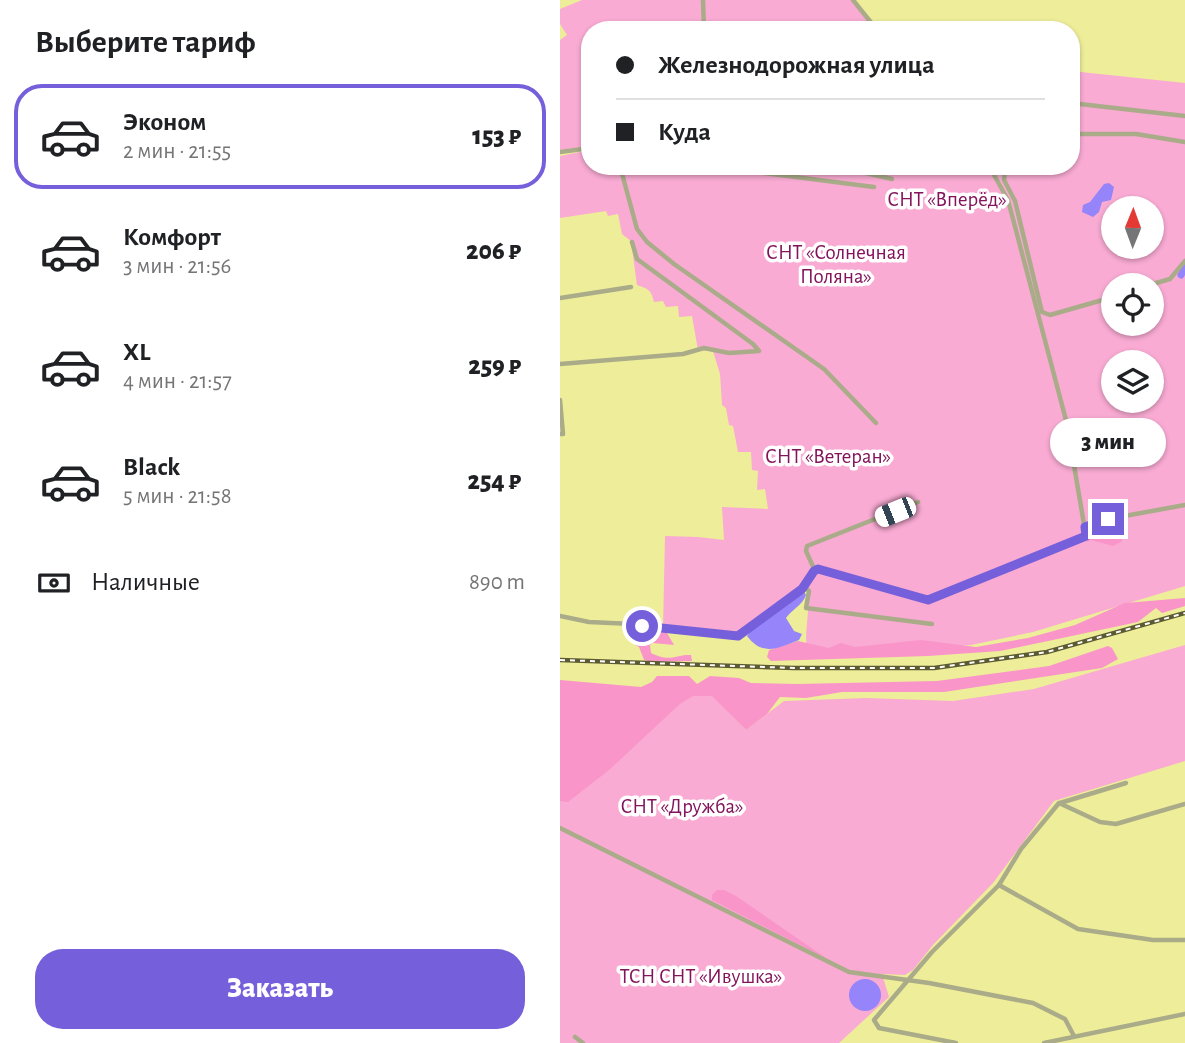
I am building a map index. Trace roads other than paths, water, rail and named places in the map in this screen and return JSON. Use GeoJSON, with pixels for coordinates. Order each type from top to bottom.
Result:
{"type":"FeatureCollection","features":[{"type":"Feature","properties":{"kind":"street"},"geometry":{"type":"LineString","coordinates":[[704,0],[704,21]]}},
{"type":"Feature","properties":{"kind":"street"},"geometry":{"type":"LineString","coordinates":[[853,0],[870,21]]}},
{"type":"Feature","properties":{"kind":"street"},"geometry":{"type":"LineString","coordinates":[[1080,104],[1185,116]]}},
{"type":"Feature","properties":{"kind":"street"},"geometry":{"type":"LineString","coordinates":[[1080,134],[1136,134],[1185,142]]}},
{"type":"Feature","properties":{"kind":"street"},"geometry":{"type":"LineString","coordinates":[[560,152],[581,149]]}},
{"type":"Feature","properties":{"kind":"street"},"geometry":{"type":"LineString","coordinates":[[622,175],[637,229],[647,242],[674,264],[824,369],[876,423]]}},
{"type":"Feature","properties":{"kind":"street"},"geometry":{"type":"LineString","coordinates":[[780,175],[874,187]]}},
{"type":"Feature","properties":{"kind":"street"},"geometry":{"type":"LineString","coordinates":[[875,175],[892,179]]}},
{"type":"Feature","properties":{"kind":"street"},"geometry":{"type":"LineString","coordinates":[[560,616],[589,622],[633,624],[738,636],[805,587],[814,571],[824,569],[853,580],[928,600],[1086,536],[1068,424],[1008,200],[994,175]]}},
{"type":"Feature","properties":{"kind":"street"},"geometry":{"type":"LineString","coordinates":[[1004,175],[1015,201],[1042,312],[1050,315],[1101,300]]}},
{"type":"Feature","properties":{"kind":"street"},"geometry":{"type":"LineString","coordinates":[[560,364],[688,354],[704,348],[756,353],[759,349],[637,259],[632,242]]}},
{"type":"Feature","properties":{"kind":"street"},"geometry":{"type":"LineString","coordinates":[[1164,281],[1170,279],[1185,261]]}},
{"type":"Feature","properties":{"kind":"street"},"geometry":{"type":"LineString","coordinates":[[1170,279],[1170,288]]}},
{"type":"Feature","properties":{"kind":"street"},"geometry":{"type":"LineString","coordinates":[[560,298],[631,287]]}},
{"type":"Feature","properties":{"kind":"street"},"geometry":{"type":"LineString","coordinates":[[560,400],[562,434]]}},
{"type":"Feature","properties":{"kind":"street"},"geometry":{"type":"LineString","coordinates":[[814,571],[806,551],[807,546],[918,502]]}},
{"type":"Feature","properties":{"kind":"street"},"geometry":{"type":"LineString","coordinates":[[1085,527],[1108,519],[1185,505]]}},
{"type":"Feature","properties":{"kind":"street"},"geometry":{"type":"LineString","coordinates":[[805,587],[809,591],[806,608],[932,624]]}},
{"type":"Feature","properties":{"kind":"street"},"geometry":{"type":"LineString","coordinates":[[956,1043],[876,1027],[874,1020],[932,952],[999,885],[1021,849],[1059,803],[1126,783]]}},
{"type":"Feature","properties":{"kind":"street"},"geometry":{"type":"LineString","coordinates":[[1059,803],[1107,824],[1116,824],[1185,804]]}},
{"type":"Feature","properties":{"kind":"street"},"geometry":{"type":"LineString","coordinates":[[560,828],[844,969],[1033,1003],[1065,1019],[1074,1036]]}},
{"type":"Feature","properties":{"kind":"street"},"geometry":{"type":"LineString","coordinates":[[999,885],[1078,929],[1153,940],[1185,940]]}},
{"type":"Feature","properties":{"kind":"street"},"geometry":{"type":"LineString","coordinates":[[1044,1043],[1185,1014]]}},
{"type":"Feature","properties":{"kind":"street"},"geometry":{"type":"LineString","coordinates":[[575,1037],[583,1043]]}},
{"type":"Feature","properties":{"kind":"waterway"},"geometry":{"type":"LineString","coordinates":[[1181,275],[1185,268]]}},
{"type":"Feature","properties":{"kind":"railway"},"geometry":{"type":"LineString","coordinates":[[560,660],[794,668],[934,668],[1047,652],[1185,613]]}},
{"type":"Feature","properties":{"kind":"park label","name":"СНТ «Вперёд»"},"geometry":{"type":"Point","coordinates":[947,199]}},
{"type":"Feature","properties":{"kind":"park label","name":"СНТ «Солнечная Поляна»"},"geometry":{"type":"Point","coordinates":[836,264]}},
{"type":"Feature","properties":{"kind":"park label","name":"СНТ «Ветеран»"},"geometry":{"type":"Point","coordinates":[828,456]}},
{"type":"Feature","properties":{"kind":"park label","name":"СНТ «Дружба»"},"geometry":{"type":"Point","coordinates":[682,806]}},
{"type":"Feature","properties":{"kind":"park label","name":"ТСН СНТ «Ивушка»"},"geometry":{"type":"Point","coordinates":[701,976]}}]}
